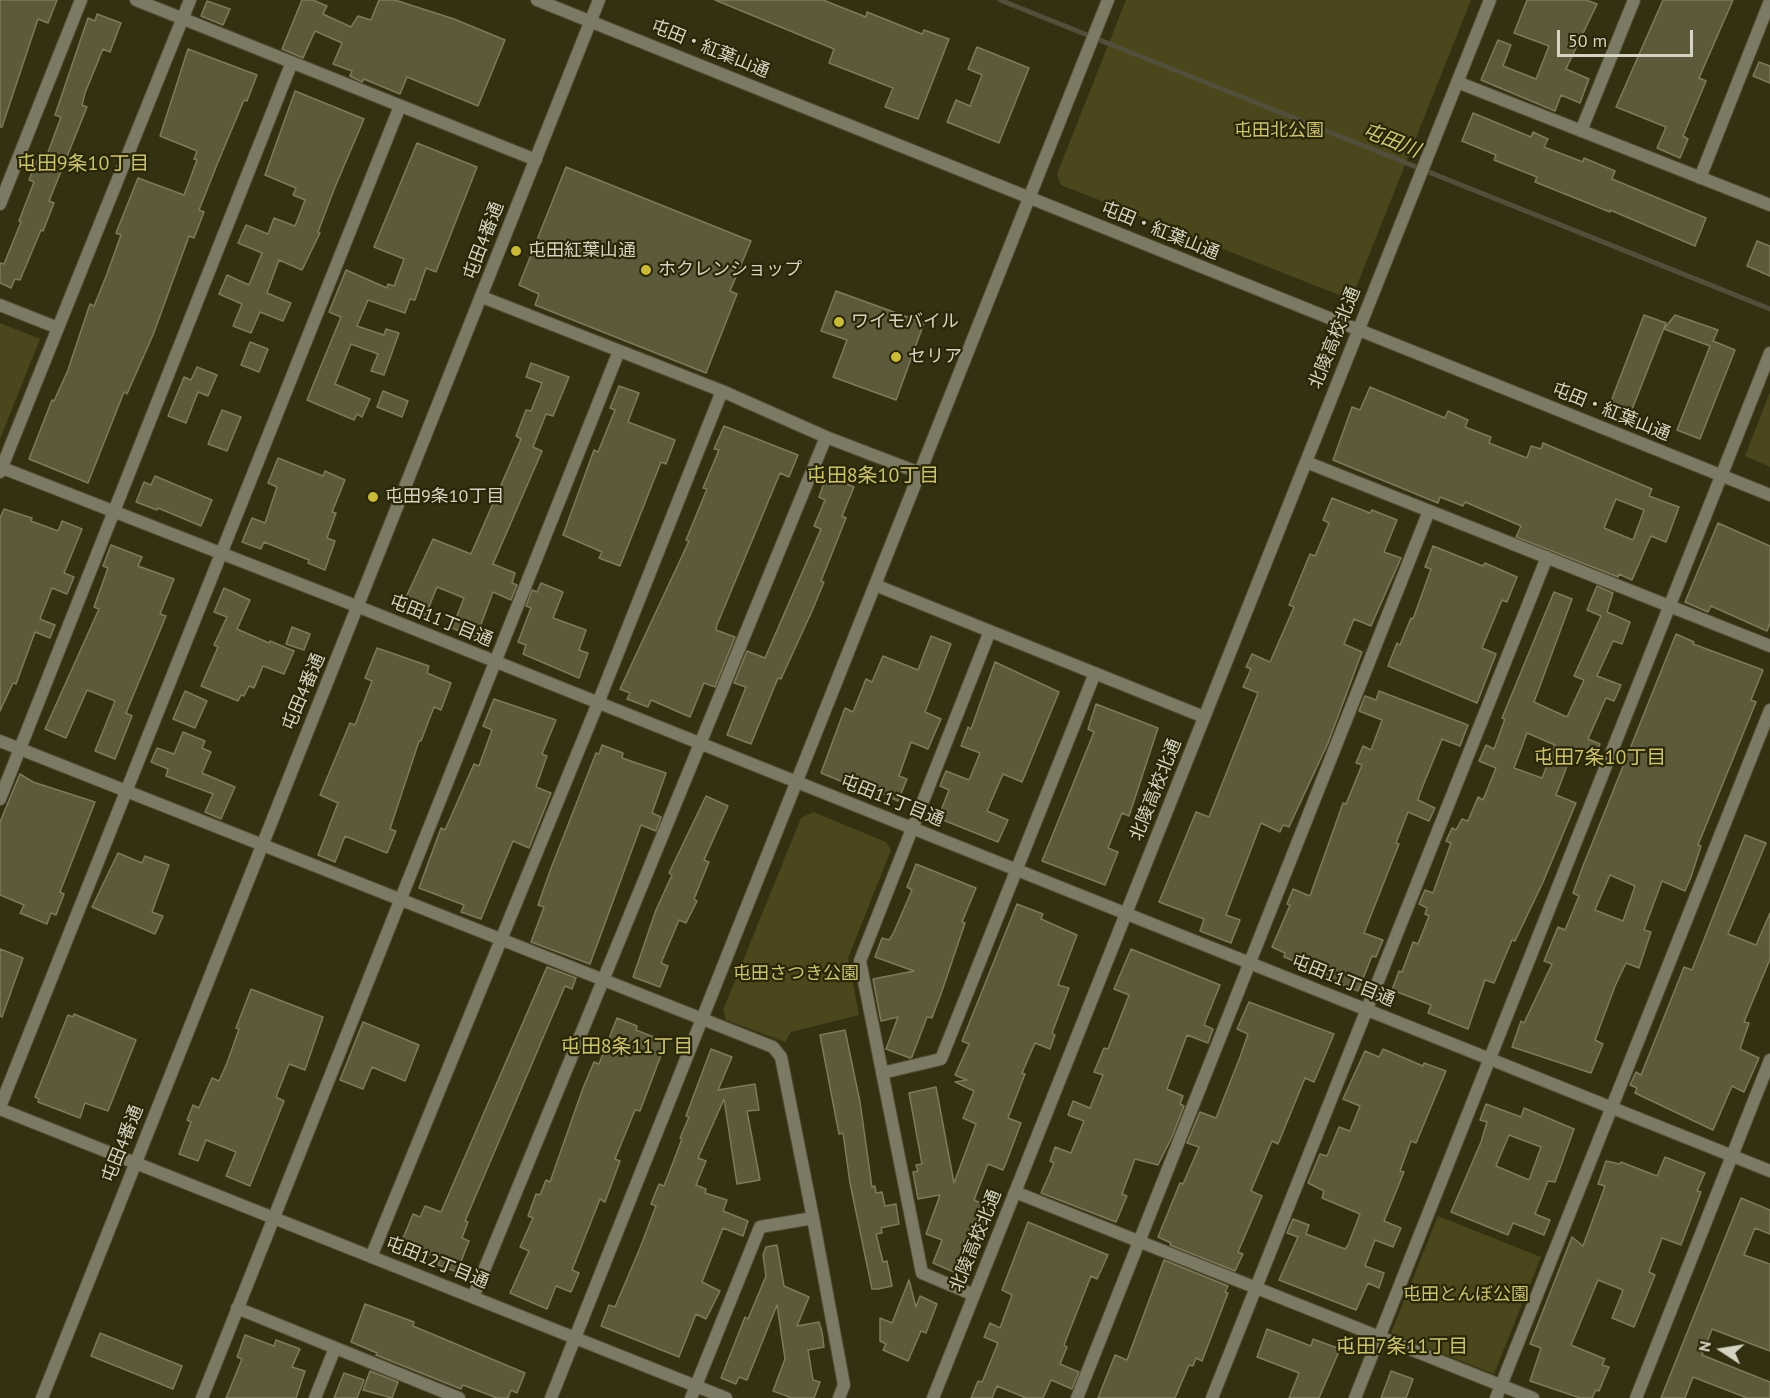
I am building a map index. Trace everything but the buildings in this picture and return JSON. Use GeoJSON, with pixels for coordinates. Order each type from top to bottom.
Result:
{"type":"FeatureCollection","features":[{"type":"Feature","properties":{"kind":"street"},"geometry":{"type":"LineString","coordinates":[[0,204],[81,0]]}},
{"type":"Feature","properties":{"kind":"street"},"geometry":{"type":"LineString","coordinates":[[136,0],[536,160]]}},
{"type":"Feature","properties":{"kind":"street"},"geometry":{"type":"LineString","coordinates":[[1,469],[190,0]]}},
{"type":"Feature","properties":{"kind":"street","name":"屯田・紅葉山通"},"geometry":{"type":"LineString","coordinates":[[537,0],[1770,495]]}},
{"type":"Feature","properties":{"kind":"street","name":"屯田4番通"},"geometry":{"type":"LineString","coordinates":[[42,1398],[260,845],[359,607],[599,0]]}},
{"type":"Feature","properties":{"kind":"street"},"geometry":{"type":"LineString","coordinates":[[551,1398],[1108,0]]}},
{"type":"Feature","properties":{"kind":"street"},"geometry":{"type":"LineString","coordinates":[[1490,0],[1457,82],[1770,205]]}},
{"type":"Feature","properties":{"kind":"street"},"geometry":{"type":"LineString","coordinates":[[1581,131],[1634,0]]}},
{"type":"Feature","properties":{"kind":"street"},"geometry":{"type":"LineString","coordinates":[[1700,178],[1770,1]]}},
{"type":"Feature","properties":{"kind":"street"},"geometry":{"type":"LineString","coordinates":[[0,799],[292,62]]}},
{"type":"Feature","properties":{"kind":"street","name":"北陵高校北通"},"geometry":{"type":"LineString","coordinates":[[933,1398],[1457,82]]}},
{"type":"Feature","properties":{"kind":"street"},"geometry":{"type":"LineString","coordinates":[[0,1108],[400,106]]}},
{"type":"Feature","properties":{"kind":"street"},"geometry":{"type":"LineString","coordinates":[[482,297],[722,390],[826,437],[920,473]]}},
{"type":"Feature","properties":{"kind":"street"},"geometry":{"type":"LineString","coordinates":[[0,305],[58,328]]}},
{"type":"Feature","properties":{"kind":"street"},"geometry":{"type":"LineString","coordinates":[[202,1398],[619,351]]}},
{"type":"Feature","properties":{"kind":"street"},"geometry":{"type":"LineString","coordinates":[[1355,1398],[1770,353]]}},
{"type":"Feature","properties":{"kind":"street"},"geometry":{"type":"LineString","coordinates":[[371,1257],[598,703],[722,390]]}},
{"type":"Feature","properties":{"kind":"street"},"geometry":{"type":"LineString","coordinates":[[473,1297],[826,437]]}},
{"type":"Feature","properties":{"kind":"street"},"geometry":{"type":"LineString","coordinates":[[1306,462],[1770,646]]}},
{"type":"Feature","properties":{"kind":"street","name":"屯田11丁目通"},"geometry":{"type":"LineString","coordinates":[[1,469],[359,607],[1770,1171]]}},
{"type":"Feature","properties":{"kind":"street"},"geometry":{"type":"LineString","coordinates":[[1077,1398],[1429,511]]}},
{"type":"Feature","properties":{"kind":"street"},"geometry":{"type":"LineString","coordinates":[[1212,1398],[1546,557]]}},
{"type":"Feature","properties":{"kind":"street"},"geometry":{"type":"LineString","coordinates":[[875,585],[1204,717]]}},
{"type":"Feature","properties":{"kind":"street"},"geometry":{"type":"LineString","coordinates":[[974,1295],[922,1273],[860,961],[990,631]]}},
{"type":"Feature","properties":{"kind":"street"},"geometry":{"type":"LineString","coordinates":[[882,1073],[941,1059],[1095,673]]}},
{"type":"Feature","properties":{"kind":"street"},"geometry":{"type":"LineString","coordinates":[[1496,1398],[1770,710]]}},
{"type":"Feature","properties":{"kind":"street"},"geometry":{"type":"LineString","coordinates":[[0,741],[702,1021],[773,1047],[781,1057],[813,1218],[844,1385],[839,1398]]}},
{"type":"Feature","properties":{"kind":"street"},"geometry":{"type":"LineString","coordinates":[[1636,1398],[1770,1060]]}},
{"type":"Feature","properties":{"kind":"street","name":"屯田12丁目通"},"geometry":{"type":"LineString","coordinates":[[0,1108],[726,1398]]}},
{"type":"Feature","properties":{"kind":"street"},"geometry":{"type":"LineString","coordinates":[[1015,1192],[1533,1398]]}},
{"type":"Feature","properties":{"kind":"street"},"geometry":{"type":"LineString","coordinates":[[691,1398],[760,1227],[813,1218]]}},
{"type":"Feature","properties":{"kind":"street"},"geometry":{"type":"LineString","coordinates":[[237,1308],[335,1348],[433,1393],[459,1398]]}},
{"type":"Feature","properties":{"kind":"street"},"geometry":{"type":"LineString","coordinates":[[315,1398],[335,1348]]}},
{"type":"Feature","properties":{"kind":"green space","name":"屯田北公園"},"geometry":{"type":"Polygon","coordinates":[[[1126,0],[1471,0],[1355,290],[1344,297],[1061,185],[1057,174],[1126,0]]]}},
{"type":"Feature","properties":{"kind":"green space"},"geometry":{"type":"Polygon","coordinates":[[[0,323],[40,339],[0,439],[0,323]]]}},
{"type":"Feature","properties":{"kind":"green space"},"geometry":{"type":"Polygon","coordinates":[[[1770,392],[1770,467],[1745,456],[1770,392]]]}},
{"type":"Feature","properties":{"kind":"green space","name":"屯田さつき公園"},"geometry":{"type":"Polygon","coordinates":[[[813,812],[886,842],[891,850],[848,958],[859,1015],[791,1032],[785,1042],[726,1020],[723,1010],[801,818],[813,812]]]}},
{"type":"Feature","properties":{"kind":"green space","name":"屯田とんぼ公園"},"geometry":{"type":"Polygon","coordinates":[[[1438,1216],[1541,1257],[1494,1374],[1391,1333],[1438,1216]]]}},
{"type":"Feature","properties":{"kind":"waterway","name":"屯田川"},"geometry":{"type":"LineString","coordinates":[[1000,0],[1770,309]]}},
{"type":"Feature","properties":{"kind":"place","name":"屯田紅葉山通"},"geometry":{"type":"Point","coordinates":[516,251]}},
{"type":"Feature","properties":{"kind":"place","name":"ホクレンショップ"},"geometry":{"type":"Point","coordinates":[646,270]}},
{"type":"Feature","properties":{"kind":"place","name":"ワイモバイル"},"geometry":{"type":"Point","coordinates":[839,322]}},
{"type":"Feature","properties":{"kind":"place","name":"セリア"},"geometry":{"type":"Point","coordinates":[896,357]}},
{"type":"Feature","properties":{"kind":"place","name":"屯田9条10丁目"},"geometry":{"type":"Point","coordinates":[373,497]}},
{"type":"Feature","properties":{"kind":"district","name":"屯田9条10丁目"},"geometry":{"type":"Point","coordinates":[83,164]}},
{"type":"Feature","properties":{"kind":"district","name":"屯田8条10丁目"},"geometry":{"type":"Point","coordinates":[873,476]}},
{"type":"Feature","properties":{"kind":"district","name":"屯田7条10丁目"},"geometry":{"type":"Point","coordinates":[1600,758]}},
{"type":"Feature","properties":{"kind":"district","name":"屯田8条11丁目"},"geometry":{"type":"Point","coordinates":[627,1047]}},
{"type":"Feature","properties":{"kind":"district","name":"屯田7条11丁目"},"geometry":{"type":"Point","coordinates":[1402,1347]}}]}
